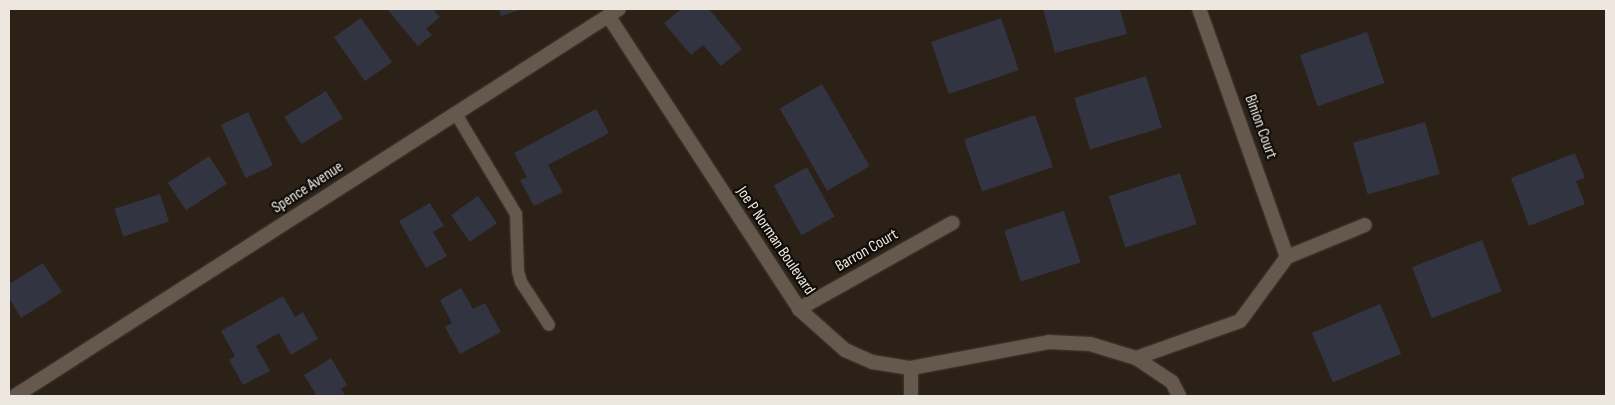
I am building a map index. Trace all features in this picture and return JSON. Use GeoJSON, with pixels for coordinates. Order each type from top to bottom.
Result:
{"type":"FeatureCollection","features":[{"type":"Feature","properties":{"kind":"street","name":"Binion Court"},"geometry":{"type":"LineString","coordinates":[[1199,9],[1287,257]]}},
{"type":"Feature","properties":{"kind":"street","name":"Spence Avenue"},"geometry":{"type":"LineString","coordinates":[[15,396],[614,13]]}},
{"type":"Feature","properties":{"kind":"street","name":"Joe P Norman Boulevard"},"geometry":{"type":"LineString","coordinates":[[614,13],[799,309],[845,350],[872,362],[911,368],[1049,342],[1090,344],[1136,358],[1172,382],[1179,396]]}},
{"type":"Feature","properties":{"kind":"street","name":"Barron Court"},"geometry":{"type":"LineString","coordinates":[[799,309],[952,223]]}},
{"type":"Feature","properties":{"kind":"street"},"geometry":{"type":"LineString","coordinates":[[1136,358],[1240,321],[1287,257],[1365,225]]}},
{"type":"Feature","properties":{"kind":"street"},"geometry":{"type":"LineString","coordinates":[[911,368],[911,396]]}},
{"type":"Feature","properties":{"kind":"lane"},"geometry":{"type":"LineString","coordinates":[[456,114],[516,214],[518,271],[549,325]]}},
{"type":"Feature","properties":{"kind":"building"},"geometry":{"type":"Polygon","coordinates":[[[387,9],[433,9],[440,17],[426,29],[432,35],[418,46],[387,9]]]}},
{"type":"Feature","properties":{"kind":"building"},"geometry":{"type":"Polygon","coordinates":[[[499,9],[524,9],[501,16],[499,9]]]}},
{"type":"Feature","properties":{"kind":"building"},"geometry":{"type":"Polygon","coordinates":[[[681,9],[709,9],[742,49],[721,66],[703,45],[691,55],[664,23],[681,9]]]}},
{"type":"Feature","properties":{"kind":"building"},"geometry":{"type":"Polygon","coordinates":[[[1043,9],[1120,9],[1127,34],[1055,53],[1043,9]]]}},
{"type":"Feature","properties":{"kind":"building"},"geometry":{"type":"Polygon","coordinates":[[[361,18],[392,62],[365,81],[334,37],[361,18]]]}},
{"type":"Feature","properties":{"kind":"building"},"geometry":{"type":"Polygon","coordinates":[[[1001,18],[1019,70],[949,94],[931,42],[1001,18]]]}},
{"type":"Feature","properties":{"kind":"building"},"geometry":{"type":"Polygon","coordinates":[[[1367,32],[1385,83],[1317,106],[1300,55],[1367,32]]]}},
{"type":"Feature","properties":{"kind":"building"},"geometry":{"type":"Polygon","coordinates":[[[1146,76],[1162,128],[1090,150],[1074,98],[1146,76]]]}},
{"type":"Feature","properties":{"kind":"building"},"geometry":{"type":"Polygon","coordinates":[[[822,84],[870,166],[827,191],[780,108],[822,84]]]}},
{"type":"Feature","properties":{"kind":"building"},"geometry":{"type":"Polygon","coordinates":[[[326,91],[343,118],[301,144],[284,117],[326,91]]]}},
{"type":"Feature","properties":{"kind":"building"},"geometry":{"type":"Polygon","coordinates":[[[596,109],[609,133],[548,165],[563,192],[534,206],[520,180],[527,177],[514,153],[596,109]]]}},
{"type":"Feature","properties":{"kind":"building"},"geometry":{"type":"Polygon","coordinates":[[[248,112],[273,165],[246,178],[221,125],[248,112]]]}},
{"type":"Feature","properties":{"kind":"building"},"geometry":{"type":"Polygon","coordinates":[[[1035,115],[1053,167],[982,191],[964,139],[1035,115]]]}},
{"type":"Feature","properties":{"kind":"building"},"geometry":{"type":"Polygon","coordinates":[[[1425,122],[1440,174],[1368,195],[1353,143],[1425,122]]]}},
{"type":"Feature","properties":{"kind":"building"},"geometry":{"type":"Polygon","coordinates":[[[1575,153],[1585,178],[1576,181],[1585,204],[1529,226],[1511,178],[1575,153]]]}},
{"type":"Feature","properties":{"kind":"building"},"geometry":{"type":"Polygon","coordinates":[[[209,156],[227,184],[186,210],[168,183],[209,156]]]}},
{"type":"Feature","properties":{"kind":"building"},"geometry":{"type":"Polygon","coordinates":[[[807,167],[835,217],[801,235],[774,185],[807,167]]]}},
{"type":"Feature","properties":{"kind":"building"},"geometry":{"type":"Polygon","coordinates":[[[1180,173],[1197,224],[1125,248],[1109,196],[1180,173]]]}},
{"type":"Feature","properties":{"kind":"building"},"geometry":{"type":"Polygon","coordinates":[[[160,194],[169,222],[123,236],[114,209],[160,194]]]}},
{"type":"Feature","properties":{"kind":"building"},"geometry":{"type":"Polygon","coordinates":[[[478,196],[497,223],[470,242],[451,215],[478,196]]]}},
{"type":"Feature","properties":{"kind":"building"},"geometry":{"type":"Polygon","coordinates":[[[430,203],[444,226],[433,232],[447,256],[426,268],[399,221],[430,203]]]}},
{"type":"Feature","properties":{"kind":"building"},"geometry":{"type":"Polygon","coordinates":[[[1064,211],[1081,262],[1021,282],[1004,230],[1064,211]]]}},
{"type":"Feature","properties":{"kind":"building"},"geometry":{"type":"Polygon","coordinates":[[[1482,240],[1502,291],[1432,318],[1412,267],[1482,240]]]}},
{"type":"Feature","properties":{"kind":"building"},"geometry":{"type":"Polygon","coordinates":[[[43,263],[62,292],[21,318],[9,298],[9,284],[43,263]]]}},
{"type":"Feature","properties":{"kind":"building"},"geometry":{"type":"Polygon","coordinates":[[[461,288],[473,309],[485,303],[501,332],[460,354],[445,327],[452,323],[440,300],[461,288]]]}},
{"type":"Feature","properties":{"kind":"building"},"geometry":{"type":"Polygon","coordinates":[[[283,296],[295,317],[303,312],[318,339],[291,355],[279,333],[256,346],[270,371],[243,385],[229,360],[235,356],[221,331],[283,296]]]}},
{"type":"Feature","properties":{"kind":"building"},"geometry":{"type":"Polygon","coordinates":[[[1380,304],[1401,354],[1333,383],[1312,333],[1380,304]]]}},
{"type":"Feature","properties":{"kind":"building"},"geometry":{"type":"Polygon","coordinates":[[[331,358],[347,385],[341,389],[346,396],[317,396],[304,375],[331,358]]]}}]}
